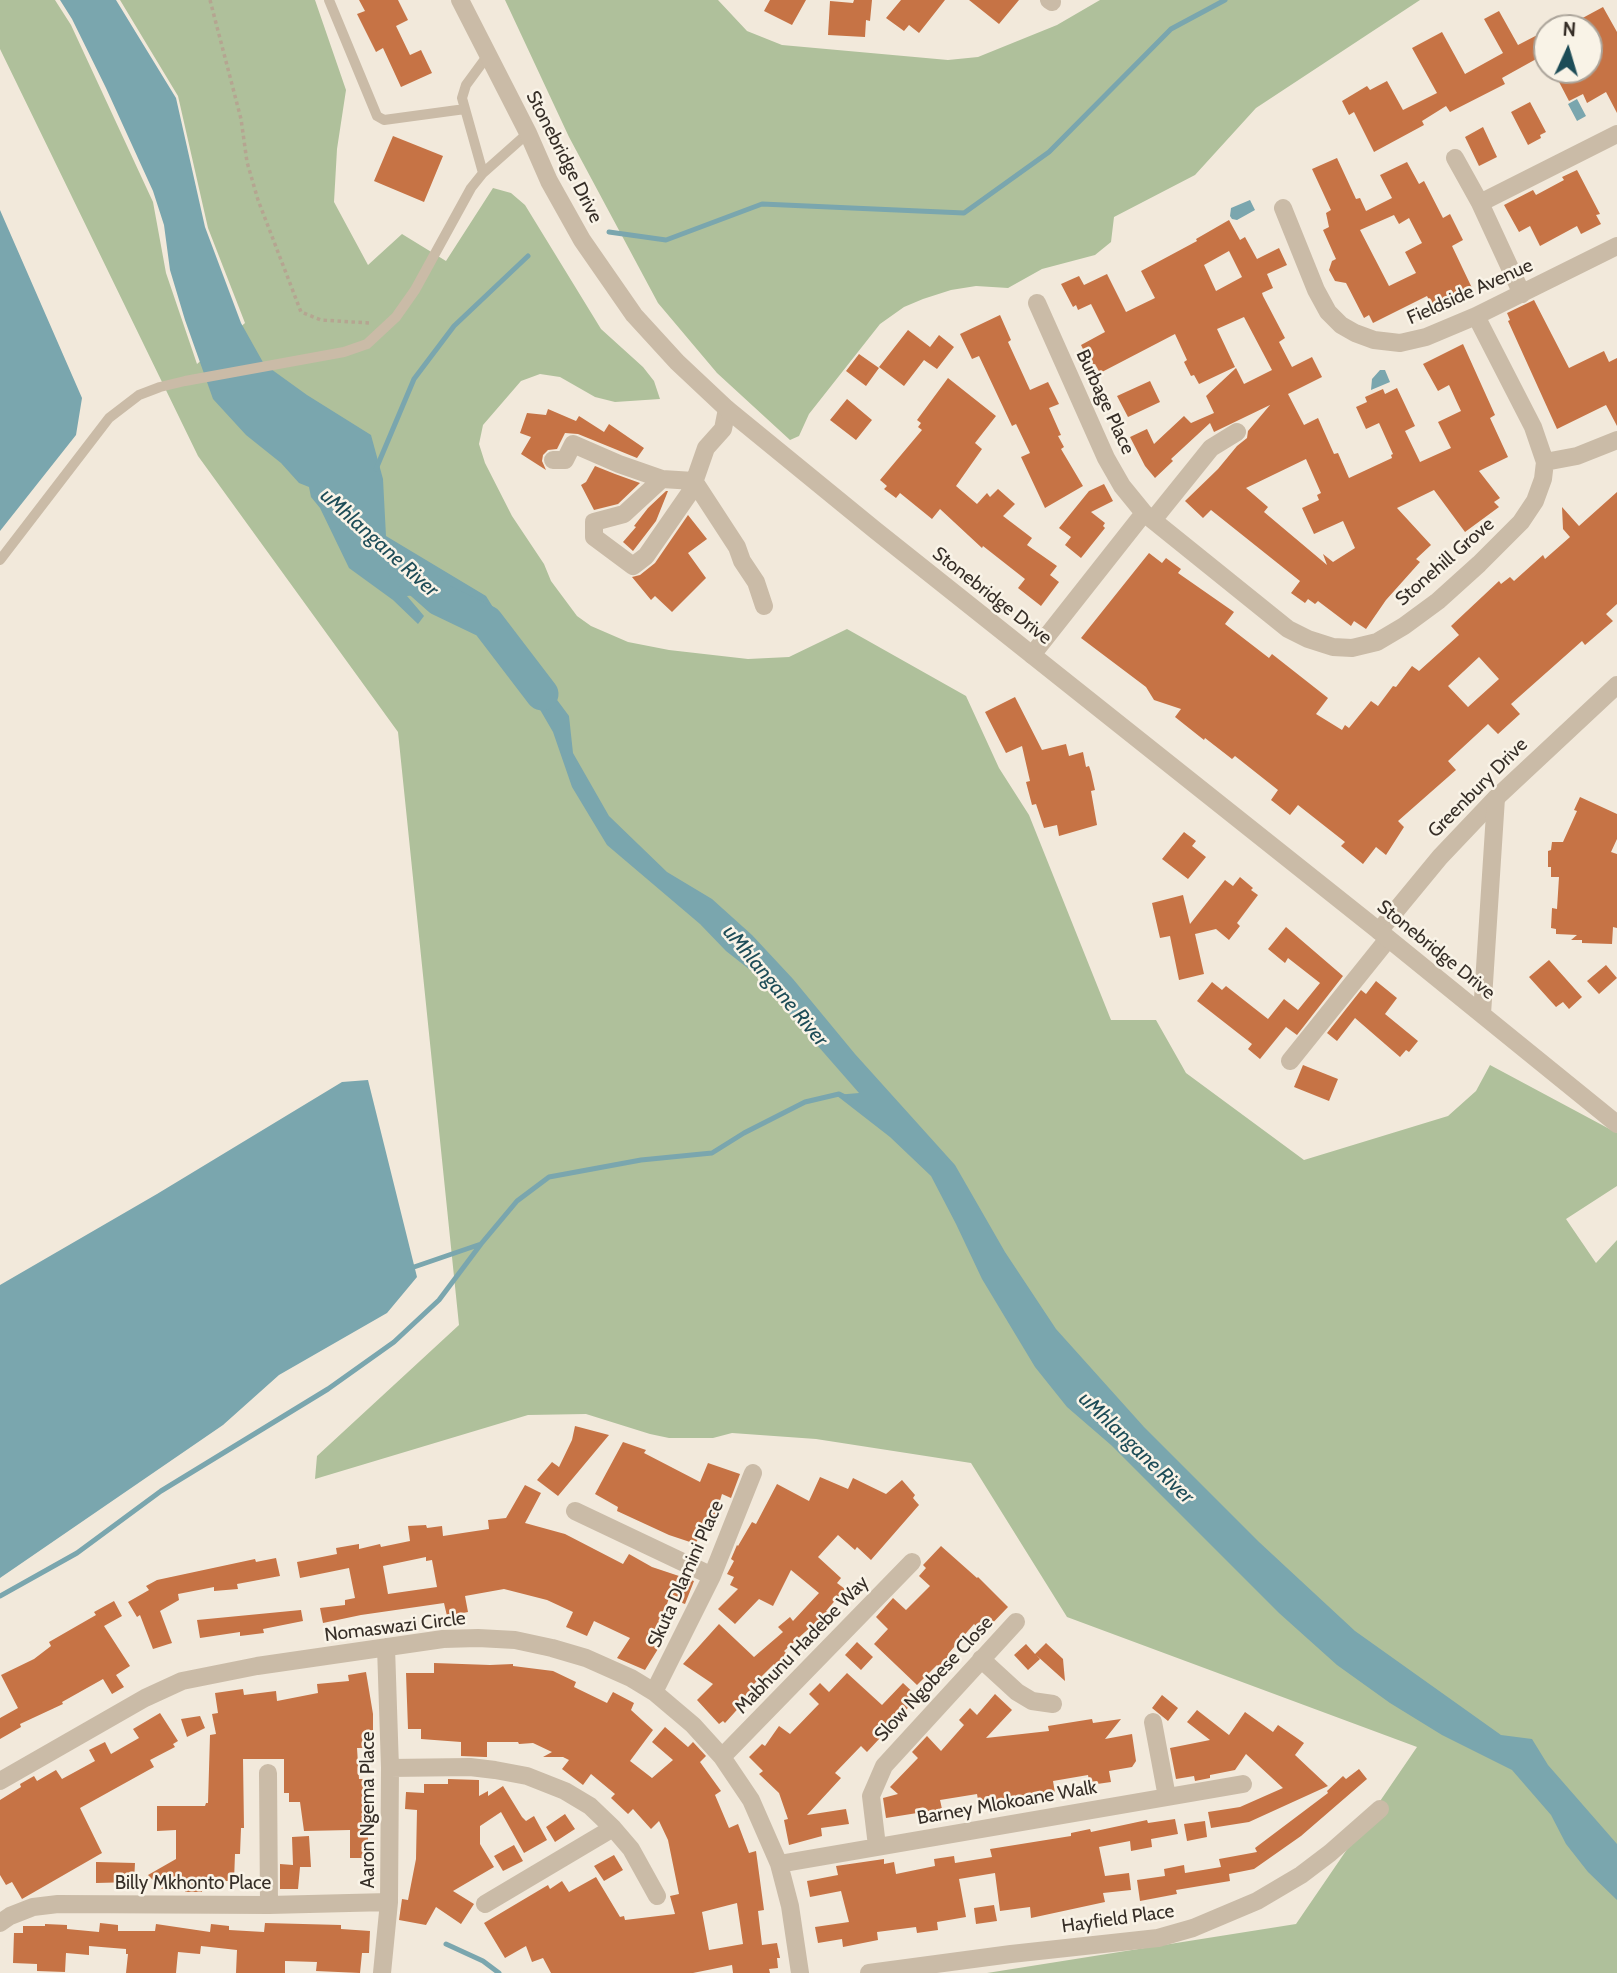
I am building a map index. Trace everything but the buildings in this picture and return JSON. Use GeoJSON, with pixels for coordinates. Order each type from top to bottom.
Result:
{"type":"FeatureCollection","features":[{"type":"Feature","properties":{"kind":"street","name":"Stonebridge Drive"},"geometry":{"type":"LineString","coordinates":[[460,0],[528,133],[549,181],[582,240],[634,315],[677,362],[727,409],[1617,1124]]}},
{"type":"Feature","properties":{"kind":"street"},"geometry":{"type":"LineString","coordinates":[[1480,204],[1617,134]]}},
{"type":"Feature","properties":{"kind":"street"},"geometry":{"type":"LineString","coordinates":[[1455,158],[1480,204],[1521,293]]}},
{"type":"Feature","properties":{"kind":"street","name":"Fieldside Avenue"},"geometry":{"type":"LineString","coordinates":[[1283,208],[1316,290],[1328,312],[1355,334],[1374,340],[1400,343],[1426,337],[1476,316],[1617,246]]}},
{"type":"Feature","properties":{"kind":"street","name":"Burbage Place"},"geometry":{"type":"LineString","coordinates":[[1037,303],[1106,458],[1126,492],[1148,517]]}},
{"type":"Feature","properties":{"kind":"street"},"geometry":{"type":"LineString","coordinates":[[1476,316],[1532,427],[1545,462],[1577,456],[1617,440]]}},
{"type":"Feature","properties":{"kind":"street"},"geometry":{"type":"LineString","coordinates":[[662,479],[624,514],[594,522],[594,537],[633,566],[646,556],[691,491],[706,448],[723,429],[727,409]]}},
{"type":"Feature","properties":{"kind":"street"},"geometry":{"type":"LineString","coordinates":[[1032,655],[1148,517],[1211,448],[1237,432]]}},
{"type":"Feature","properties":{"kind":"street"},"geometry":{"type":"LineString","coordinates":[[553,460],[565,460],[573,444],[662,479],[694,481]]}},
{"type":"Feature","properties":{"kind":"street","name":"Stonehill Grove"},"geometry":{"type":"LineString","coordinates":[[1148,517],[1288,629],[1332,647],[1352,648],[1377,642],[1404,626],[1479,565],[1521,522],[1535,501],[1543,479],[1545,462]]}},
{"type":"Feature","properties":{"kind":"street"},"geometry":{"type":"LineString","coordinates":[[694,481],[737,547],[742,561],[756,582],[764,606]]}},
{"type":"Feature","properties":{"kind":"street","name":"Greenbury Drive"},"geometry":{"type":"LineString","coordinates":[[1290,1061],[1440,857],[1496,798],[1617,685]]}},
{"type":"Feature","properties":{"kind":"street"},"geometry":{"type":"LineString","coordinates":[[1482,1014],[1496,798]]}},
{"type":"Feature","properties":{"kind":"street","name":"Skuta Dlamini Place"},"geometry":{"type":"LineString","coordinates":[[654,1692],[712,1576],[753,1473]]}},
{"type":"Feature","properties":{"kind":"street"},"geometry":{"type":"LineString","coordinates":[[575,1511],[712,1576]]}},
{"type":"Feature","properties":{"kind":"street","name":"Mabhunu Hadebe Way"},"geometry":{"type":"LineString","coordinates":[[722,1758],[912,1562]]}},
{"type":"Feature","properties":{"kind":"street","name":"Slow Ngobese Close"},"geometry":{"type":"LineString","coordinates":[[877,1846],[871,1796],[884,1766],[1016,1622]]}},
{"type":"Feature","properties":{"kind":"street","name":"Nomaswazi Circle"},"geometry":{"type":"LineString","coordinates":[[0,1781],[145,1698],[182,1681],[257,1666],[478,1637],[515,1640],[552,1648],[586,1658],[631,1678],[654,1692],[693,1725],[722,1758],[751,1800],[779,1864],[790,1906],[800,1973]]}},
{"type":"Feature","properties":{"kind":"street","name":"Aaron Ngema Place"},"geometry":{"type":"LineString","coordinates":[[383,1973],[389,1902],[390,1768],[386,1647]]}},
{"type":"Feature","properties":{"kind":"street"},"geometry":{"type":"LineString","coordinates":[[981,1660],[1032,1702],[1052,1704]]}},
{"type":"Feature","properties":{"kind":"street"},"geometry":{"type":"LineString","coordinates":[[1153,1722],[1167,1797]]}},
{"type":"Feature","properties":{"kind":"street"},"geometry":{"type":"LineString","coordinates":[[390,1768],[470,1767],[527,1776],[565,1791],[590,1806],[613,1828],[631,1849],[657,1896]]}},
{"type":"Feature","properties":{"kind":"street"},"geometry":{"type":"LineString","coordinates":[[268,1773],[269,1905]]}},
{"type":"Feature","properties":{"kind":"street","name":"Barney Mlokoane Walk"},"geometry":{"type":"LineString","coordinates":[[779,1864],[1242,1784]]}},
{"type":"Feature","properties":{"kind":"street","name":"Hayfield Place"},"geometry":{"type":"LineString","coordinates":[[869,1973],[1158,1938],[1193,1928],[1257,1901],[1301,1875],[1380,1809]]}},
{"type":"Feature","properties":{"kind":"street"},"geometry":{"type":"LineString","coordinates":[[485,1904],[613,1828]]}},
{"type":"Feature","properties":{"kind":"street","name":"Billy Mkhonto Place"},"geometry":{"type":"LineString","coordinates":[[0,1923],[33,1907],[58,1905],[389,1902]]}},
{"type":"Feature","properties":{"kind":"lane"},"geometry":{"type":"LineString","coordinates":[[329,0],[377,116],[384,120],[465,109]]}},
{"type":"Feature","properties":{"kind":"lane"},"geometry":{"type":"LineString","coordinates":[[483,173],[462,98],[466,85],[488,55]]}},
{"type":"Feature","properties":{"kind":"lane"},"geometry":{"type":"LineString","coordinates":[[0,560],[109,418],[139,395],[185,381],[344,352],[367,344],[389,325],[415,290],[471,188],[483,173],[528,133]]}},
{"type":"Feature","properties":{"kind":"path"},"geometry":{"type":"LineString","coordinates":[[210,0],[241,119],[247,162],[258,200],[301,312],[321,320],[389,325]]}},
{"type":"Feature","properties":{"kind":"green space"},"geometry":{"type":"Polygon","coordinates":[[[0,0],[55,0],[71,25],[153,202],[166,273],[197,364],[245,323],[208,228],[178,96],[120,0],[315,0],[346,90],[337,149],[334,202],[368,265],[402,234],[446,261],[493,188],[511,193],[525,205],[601,329],[643,367],[654,381],[660,399],[615,402],[595,397],[560,377],[540,374],[521,381],[483,425],[479,444],[485,463],[512,516],[544,564],[551,581],[577,616],[591,626],[628,642],[669,650],[748,659],[789,657],[847,629],[966,696],[999,768],[1029,815],[1111,1020],[1156,1020],[1186,1073],[1304,1160],[1448,1116],[1476,1091],[1490,1065],[1617,1133],[1617,1186],[1566,1219],[1596,1263],[1617,1240],[1617,1973],[987,1973],[1296,1924],[1417,1747],[1067,1617],[971,1463],[816,1439],[732,1433],[713,1438],[669,1438],[586,1414],[528,1415],[315,1479],[317,1456],[459,1325],[398,732],[198,456],[0,49],[0,0]]]}},
{"type":"Feature","properties":{"kind":"green space"},"geometry":{"type":"Polygon","coordinates":[[[505,0],[718,0],[747,31],[782,45],[948,60],[978,57],[1057,25],[1100,0],[1420,0],[1256,108],[1195,175],[1114,217],[1111,242],[1095,255],[1042,269],[1008,288],[976,286],[951,290],[904,307],[880,324],[809,414],[799,436],[790,440],[717,373],[658,303],[569,137],[505,0]]]}},
{"type":"Feature","properties":{"kind":"water"},"geometry":{"type":"Polygon","coordinates":[[[60,0],[116,0],[176,98],[205,227],[241,323],[264,364],[371,435],[383,479],[386,536],[486,596],[517,646],[569,716],[573,753],[609,816],[667,872],[712,899],[752,935],[793,979],[855,1054],[955,1165],[1005,1252],[1056,1329],[1144,1427],[1259,1542],[1355,1631],[1501,1735],[1532,1739],[1548,1765],[1617,1844],[1617,1900],[1588,1872],[1566,1844],[1551,1815],[1512,1770],[1442,1735],[1390,1703],[1337,1665],[1279,1613],[1111,1445],[1067,1407],[1035,1367],[982,1279],[931,1176],[890,1137],[836,1095],[859,1093],[754,973],[607,845],[572,787],[553,732],[513,653],[490,629],[460,606],[426,594],[407,596],[424,616],[418,624],[393,600],[349,568],[320,508],[311,497],[309,487],[299,483],[281,463],[246,435],[213,399],[170,270],[164,225],[153,191],[106,88],[60,0]]]}},
{"type":"Feature","properties":{"kind":"water"},"geometry":{"type":"Polygon","coordinates":[[[1577,99],[1586,116],[1577,121],[1568,104],[1577,99]]]}},
{"type":"Feature","properties":{"kind":"water"},"geometry":{"type":"Polygon","coordinates":[[[1250,200],[1255,210],[1237,220],[1232,219],[1231,208],[1250,200]]]}},
{"type":"Feature","properties":{"kind":"water"},"geometry":{"type":"Polygon","coordinates":[[[0,210],[82,398],[76,435],[0,531],[0,210]]]}},
{"type":"Feature","properties":{"kind":"water"},"geometry":{"type":"Polygon","coordinates":[[[1380,370],[1385,370],[1390,382],[1371,390],[1372,379],[1380,370]]]}},
{"type":"Feature","properties":{"kind":"water"},"geometry":{"type":"Polygon","coordinates":[[[368,1080],[417,1277],[387,1313],[279,1375],[223,1425],[0,1578],[0,1285],[342,1082],[368,1080]]]}},
{"type":"Feature","properties":{"kind":"waterway"},"geometry":{"type":"LineString","coordinates":[[609,232],[666,240],[762,204],[964,213],[1049,152],[1171,29],[1225,0]]}},
{"type":"Feature","properties":{"kind":"waterway"},"geometry":{"type":"LineString","coordinates":[[376,469],[414,379],[454,326],[528,256]]}},
{"type":"Feature","properties":{"kind":"waterway","name":"uMhlangane River"},"geometry":{"type":"LineString","coordinates":[[404,568],[439,599],[487,622],[542,694]]}},
{"type":"Feature","properties":{"kind":"waterway"},"geometry":{"type":"LineString","coordinates":[[414,1267],[481,1244],[517,1201],[549,1177],[641,1160],[712,1153],[744,1133],[805,1102],[839,1094],[845,1097]]}},
{"type":"Feature","properties":{"kind":"waterway"},"geometry":{"type":"LineString","coordinates":[[0,1596],[77,1553],[161,1491],[328,1389],[394,1342],[439,1300],[481,1244]]}},
{"type":"Feature","properties":{"kind":"waterway"},"geometry":{"type":"LineString","coordinates":[[446,1944],[483,1961],[499,1973]]}}]}
